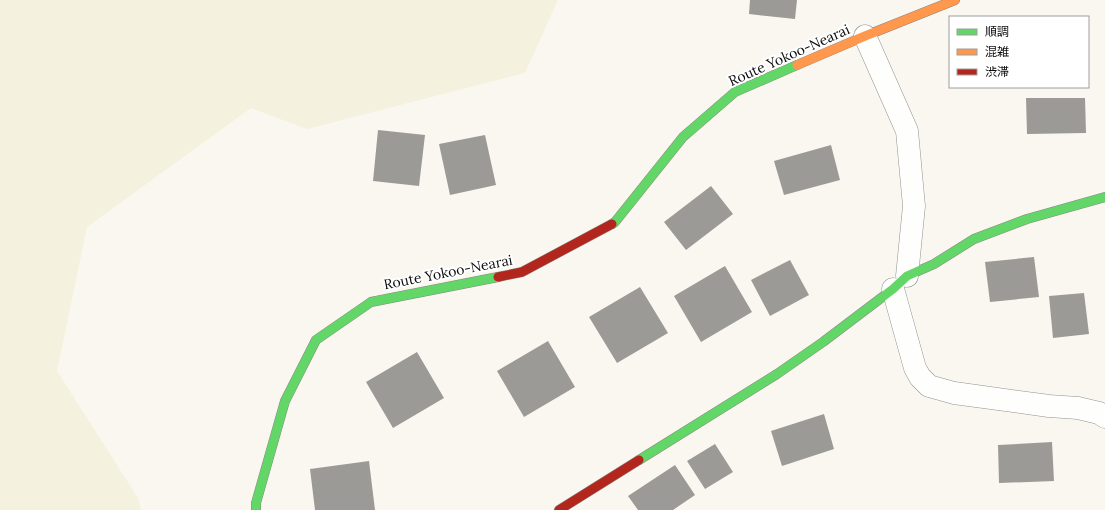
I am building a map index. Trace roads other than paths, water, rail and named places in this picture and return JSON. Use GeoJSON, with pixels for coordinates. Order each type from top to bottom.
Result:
{"type":"FeatureCollection","features":[{"type":"Feature","properties":{"kind":"main road","name":"Route Yokoo-Nearai"},"geometry":{"type":"LineString","coordinates":[[256,510],[256,503],[284,401],[316,340],[371,302],[522,272],[615,222],[683,138],[735,92],[865,36],[955,0]]}},
{"type":"Feature","properties":{"kind":"main road"},"geometry":{"type":"LineString","coordinates":[[559,510],[777,374],[823,342],[900,282],[934,264],[974,239],[1027,219],[1105,197]]}},
{"type":"Feature","properties":{"kind":"street"},"geometry":{"type":"LineString","coordinates":[[865,36],[907,131],[914,206],[900,282],[915,368],[920,377],[929,386],[954,393],[1049,406],[1078,408],[1099,413],[1105,417]]}}]}
